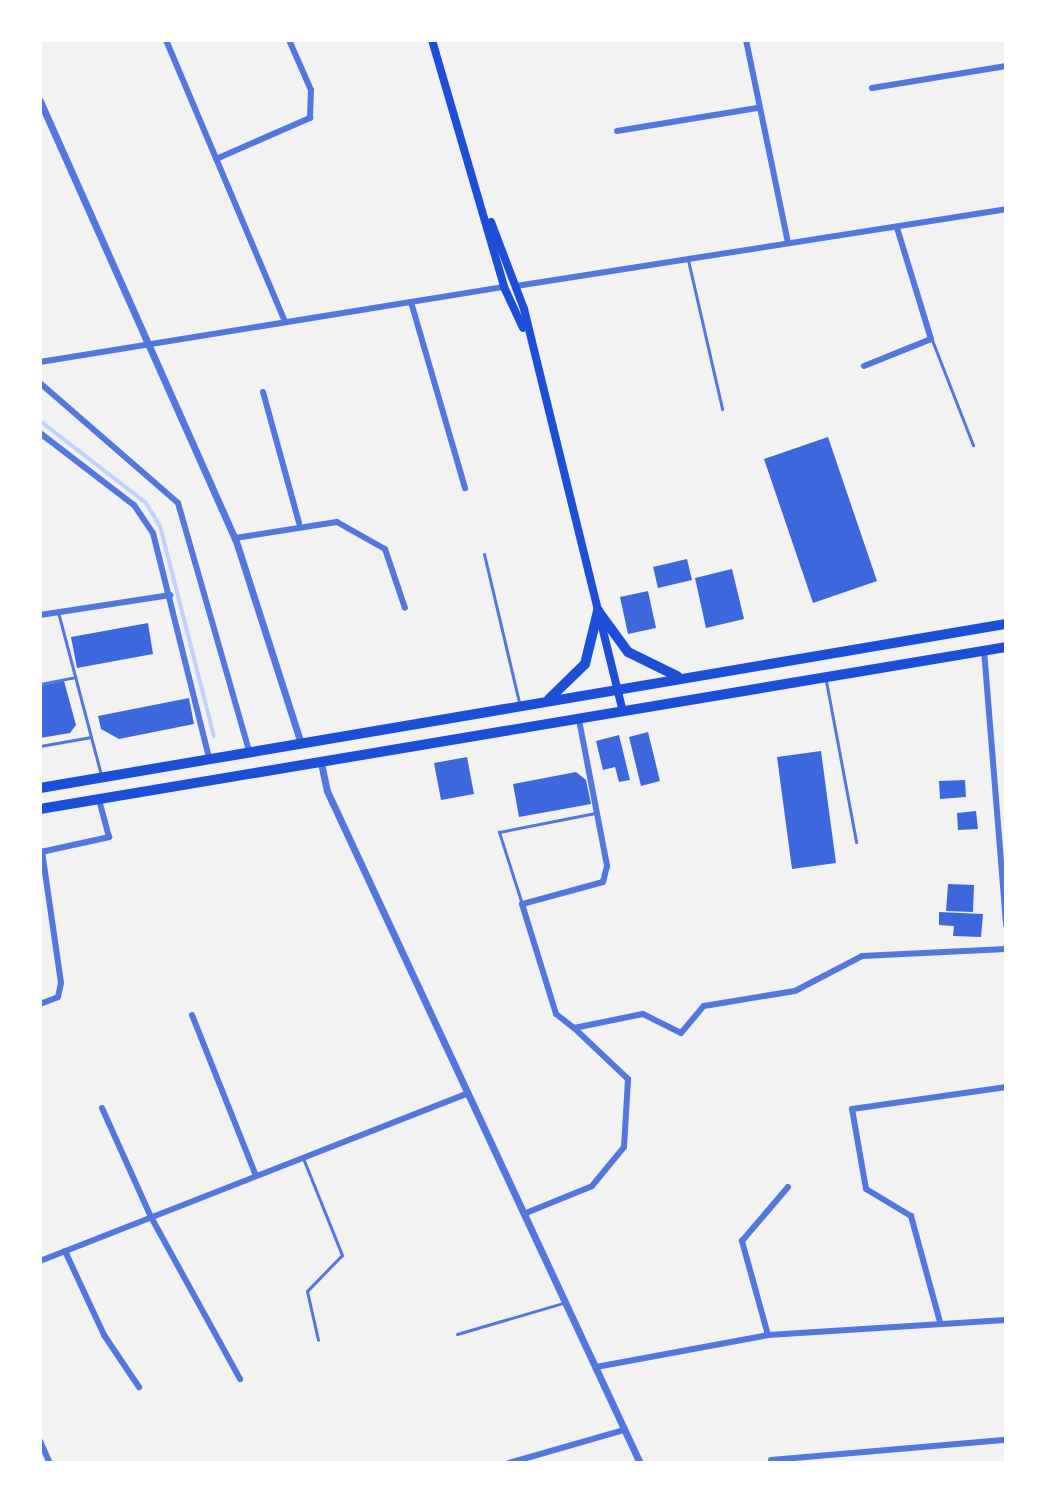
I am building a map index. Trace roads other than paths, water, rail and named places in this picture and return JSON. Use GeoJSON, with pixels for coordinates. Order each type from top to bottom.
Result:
{"type":"FeatureCollection","features":[{"type":"Feature","properties":{"kind":"highway"},"geometry":{"type":"LineString","coordinates":[[598,611],[628,652],[679,677]]}},
{"type":"Feature","properties":{"kind":"highway"},"geometry":{"type":"LineString","coordinates":[[544,702],[585,664],[598,611]]}},
{"type":"Feature","properties":{"kind":"highway"},"geometry":{"type":"LineString","coordinates":[[40,788],[679,677],[1006,624]]}},
{"type":"Feature","properties":{"kind":"highway"},"geometry":{"type":"LineString","coordinates":[[40,809],[1006,647]]}},
{"type":"Feature","properties":{"kind":"main road"},"geometry":{"type":"LineString","coordinates":[[432,40],[491,222],[516,286],[523,328],[623,711]]}},
{"type":"Feature","properties":{"kind":"main road"},"geometry":{"type":"LineString","coordinates":[[491,222],[504,287],[523,328]]}},
{"type":"Feature","properties":{"kind":"street"},"geometry":{"type":"LineString","coordinates":[[166,40],[285,322]]}},
{"type":"Feature","properties":{"kind":"street"},"geometry":{"type":"LineString","coordinates":[[216,159],[310,118],[311,90],[289,40]]}},
{"type":"Feature","properties":{"kind":"street"},"geometry":{"type":"LineString","coordinates":[[746,40],[757,108],[788,242]]}},
{"type":"Feature","properties":{"kind":"street"},"geometry":{"type":"LineString","coordinates":[[872,88],[1006,66]]}},
{"type":"Feature","properties":{"kind":"street"},"geometry":{"type":"LineString","coordinates":[[40,101],[235,538],[301,743]]}},
{"type":"Feature","properties":{"kind":"street"},"geometry":{"type":"LineString","coordinates":[[617,131],[757,108]]}},
{"type":"Feature","properties":{"kind":"street"},"geometry":{"type":"LineString","coordinates":[[516,286],[1006,209]]}},
{"type":"Feature","properties":{"kind":"street"},"geometry":{"type":"LineString","coordinates":[[864,366],[931,339],[897,228]]}},
{"type":"Feature","properties":{"kind":"street"},"geometry":{"type":"LineString","coordinates":[[40,362],[504,287]]}},
{"type":"Feature","properties":{"kind":"street"},"geometry":{"type":"LineString","coordinates":[[411,302],[465,488]]}},
{"type":"Feature","properties":{"kind":"street"},"geometry":{"type":"LineString","coordinates":[[40,383],[178,503],[249,751]]}},
{"type":"Feature","properties":{"kind":"street"},"geometry":{"type":"LineString","coordinates":[[263,392],[299,523]]}},
{"type":"Feature","properties":{"kind":"street"},"geometry":{"type":"LineString","coordinates":[[40,433],[134,505],[153,533],[209,758]]}},
{"type":"Feature","properties":{"kind":"street"},"geometry":{"type":"LineString","coordinates":[[235,538],[299,523],[337,522],[385,549],[405,608]]}},
{"type":"Feature","properties":{"kind":"street"},"geometry":{"type":"LineString","coordinates":[[40,615],[170,595]]}},
{"type":"Feature","properties":{"kind":"street"},"geometry":{"type":"LineString","coordinates":[[984,650],[1006,925]]}},
{"type":"Feature","properties":{"kind":"street"},"geometry":{"type":"LineString","coordinates":[[526,1213],[592,1186],[624,1147],[628,1079],[556,1014],[522,904],[603,882],[597,812],[579,720]]}},
{"type":"Feature","properties":{"kind":"street"},"geometry":{"type":"LineString","coordinates":[[321,763],[327,791],[640,1463]]}},
{"type":"Feature","properties":{"kind":"street"},"geometry":{"type":"LineString","coordinates":[[40,1004],[58,997],[61,983],[41,852],[109,837],[99,800]]}},
{"type":"Feature","properties":{"kind":"street"},"geometry":{"type":"LineString","coordinates":[[574,1028],[643,1014],[681,1033],[704,1006],[795,991],[862,956],[1006,949]]}},
{"type":"Feature","properties":{"kind":"street"},"geometry":{"type":"LineString","coordinates":[[192,1015],[256,1176]]}},
{"type":"Feature","properties":{"kind":"street"},"geometry":{"type":"LineString","coordinates":[[940,1322],[911,1216],[866,1189],[852,1109],[1006,1087]]}},
{"type":"Feature","properties":{"kind":"street"},"geometry":{"type":"LineString","coordinates":[[40,1261],[468,1093]]}},
{"type":"Feature","properties":{"kind":"street"},"geometry":{"type":"LineString","coordinates":[[102,1108],[151,1217],[240,1379]]}},
{"type":"Feature","properties":{"kind":"street"},"geometry":{"type":"LineString","coordinates":[[768,1335],[742,1241],[788,1187]]}},
{"type":"Feature","properties":{"kind":"street"},"geometry":{"type":"LineString","coordinates":[[65,1251],[110,1346],[139,1387]]}},
{"type":"Feature","properties":{"kind":"street"},"geometry":{"type":"LineString","coordinates":[[596,1367],[768,1335],[1006,1320]]}},
{"type":"Feature","properties":{"kind":"street"},"geometry":{"type":"LineString","coordinates":[[509,1463],[624,1430]]}},
{"type":"Feature","properties":{"kind":"street"},"geometry":{"type":"LineString","coordinates":[[771,1460],[1006,1440]]}},
{"type":"Feature","properties":{"kind":"street"},"geometry":{"type":"LineString","coordinates":[[40,1441],[50,1463]]}},
{"type":"Feature","properties":{"kind":"lane"},"geometry":{"type":"LineString","coordinates":[[688,259],[722,409]]}},
{"type":"Feature","properties":{"kind":"lane"},"geometry":{"type":"LineString","coordinates":[[931,339],[973,445]]}},
{"type":"Feature","properties":{"kind":"lane"},"geometry":{"type":"LineString","coordinates":[[484,554],[520,706]]}},
{"type":"Feature","properties":{"kind":"lane"},"geometry":{"type":"LineString","coordinates":[[58,612],[102,777]]}},
{"type":"Feature","properties":{"kind":"lane"},"geometry":{"type":"LineString","coordinates":[[40,684],[75,677]]}},
{"type":"Feature","properties":{"kind":"lane"},"geometry":{"type":"LineString","coordinates":[[825,677],[856,842]]}},
{"type":"Feature","properties":{"kind":"lane"},"geometry":{"type":"LineString","coordinates":[[40,746],[91,737]]}},
{"type":"Feature","properties":{"kind":"lane"},"geometry":{"type":"LineString","coordinates":[[522,904],[499,832],[597,812]]}},
{"type":"Feature","properties":{"kind":"lane"},"geometry":{"type":"LineString","coordinates":[[303,1158],[342,1255],[308,1287],[318,1340]]}},
{"type":"Feature","properties":{"kind":"lane"},"geometry":{"type":"LineString","coordinates":[[457,1334],[567,1302]]}},
{"type":"Feature","properties":{"kind":"waterway"},"geometry":{"type":"LineString","coordinates":[[40,421],[146,503],[160,526],[214,736]]}}]}
